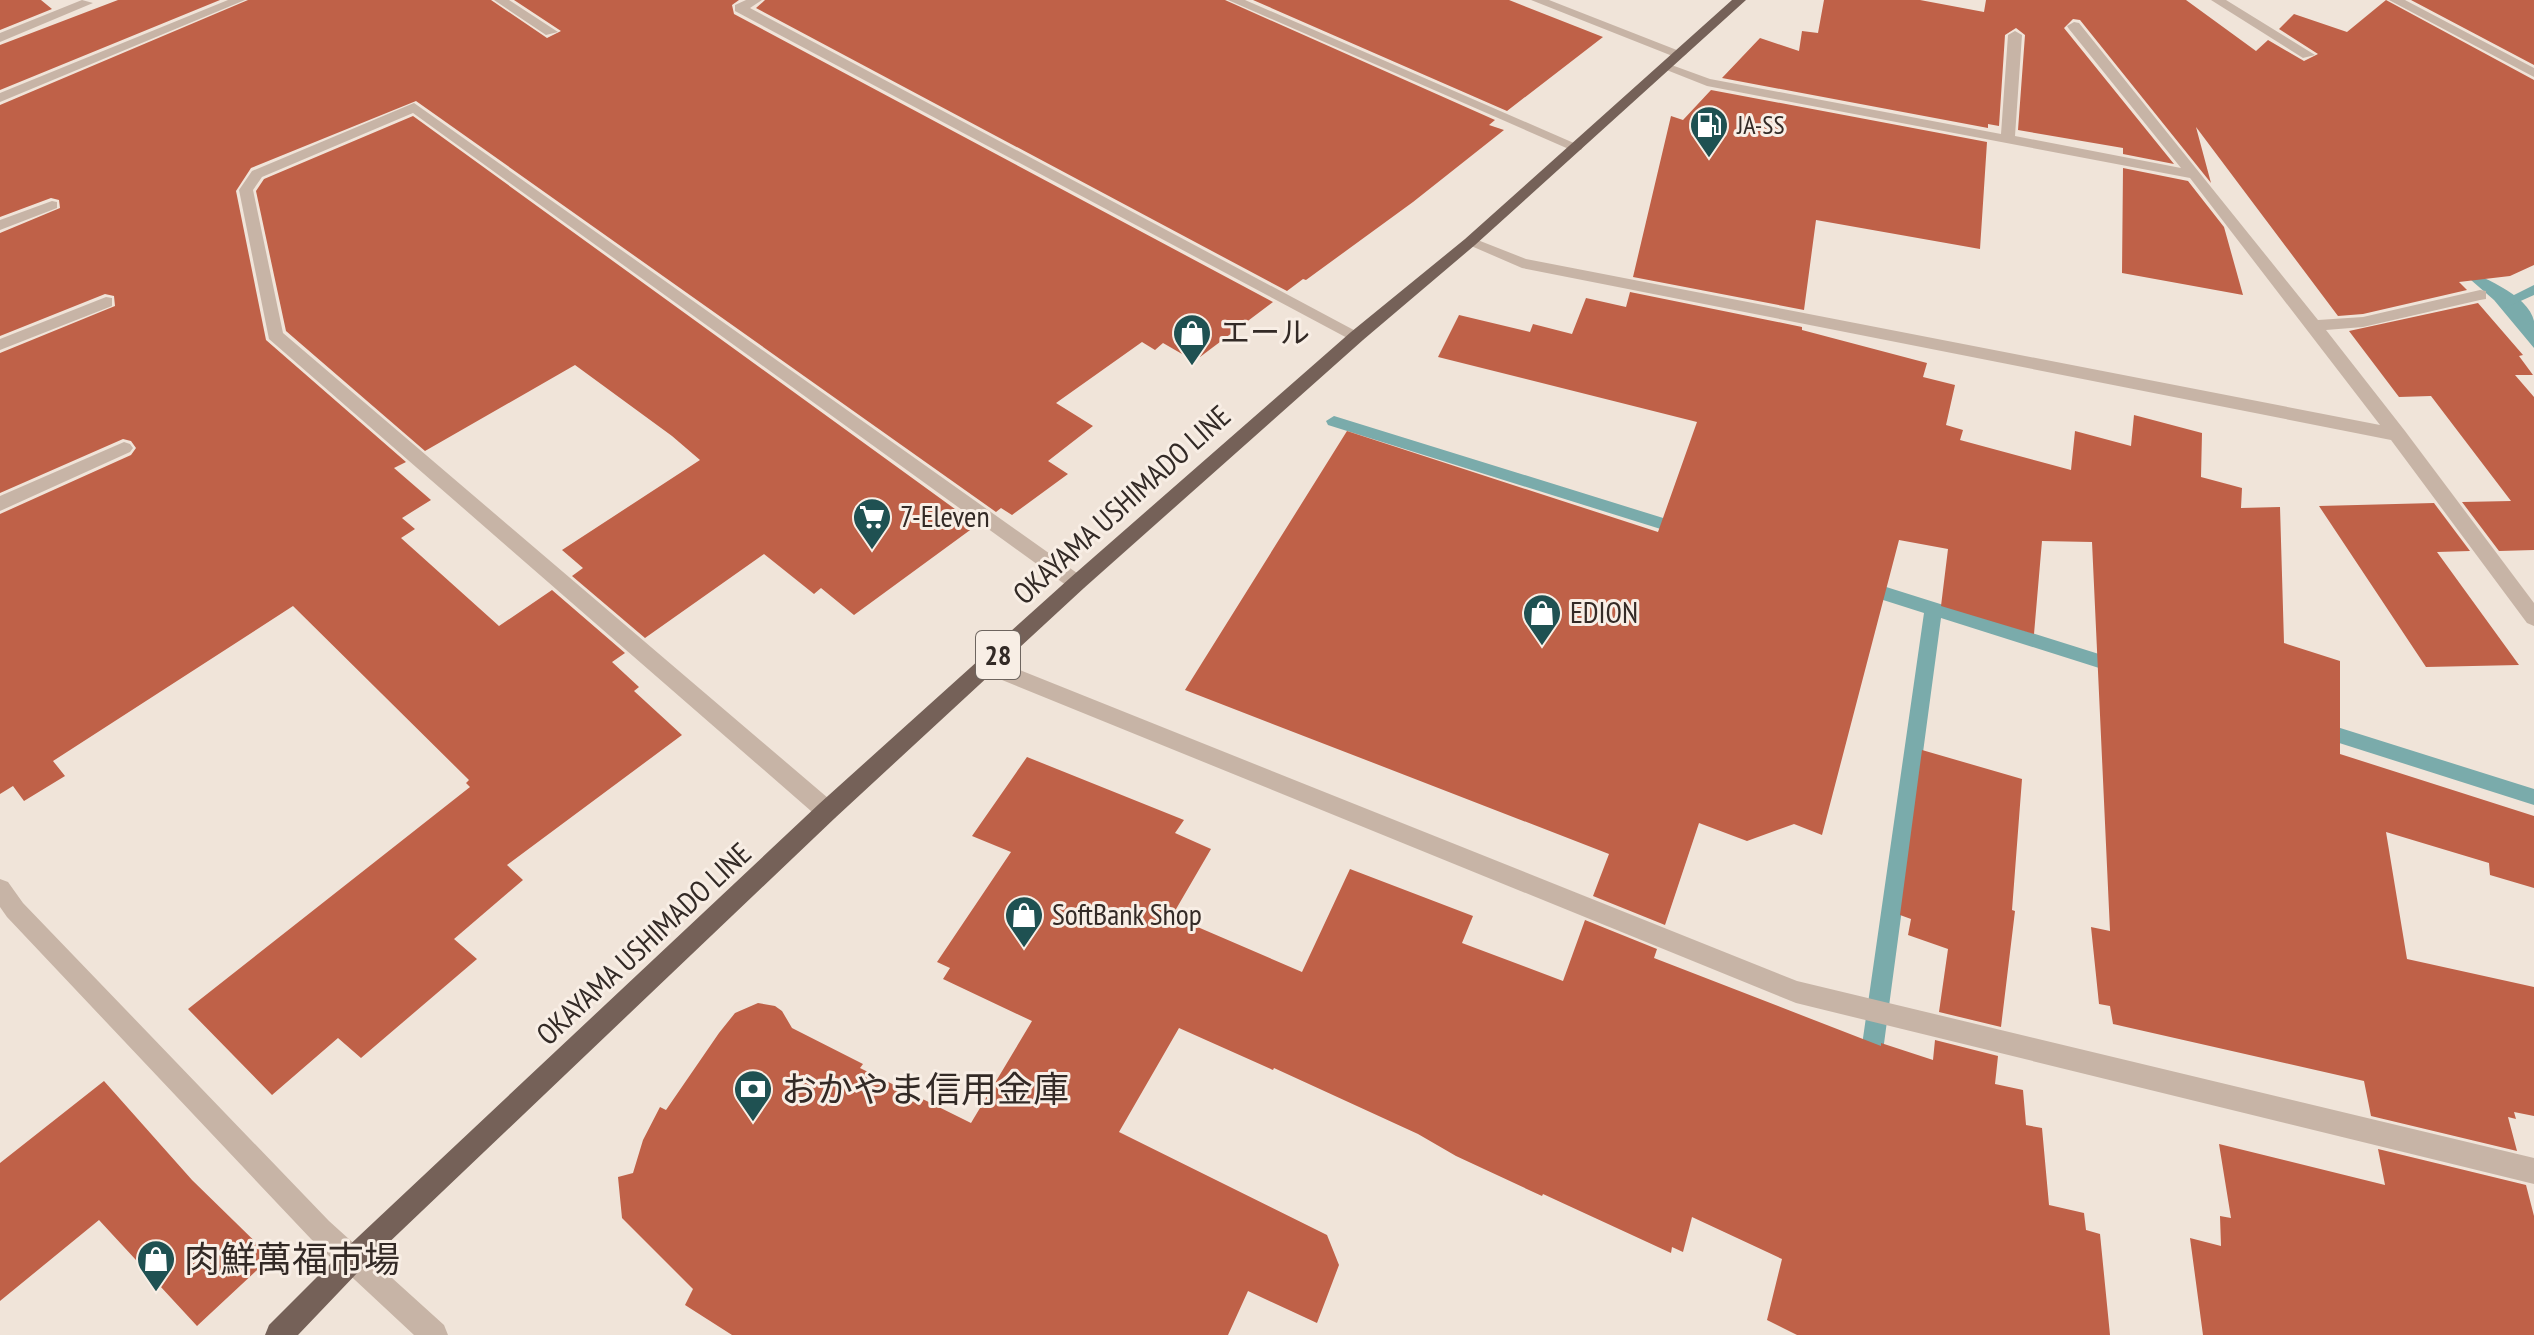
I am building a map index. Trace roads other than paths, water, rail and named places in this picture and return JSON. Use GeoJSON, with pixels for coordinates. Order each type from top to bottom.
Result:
{"type":"FeatureCollection","features":[{"type":"Feature","properties":{"kind":"main road","name":"OKAYAMA USHIMADO LINE"},"geometry":{"type":"LineString","coordinates":[[279,1335],[351,1261],[827,811],[1077,583],[1357,336],[1470,242],[1740,0]]}},
{"type":"Feature","properties":{"kind":"street"},"geometry":{"type":"LineString","coordinates":[[0,98],[239,0]]}},
{"type":"Feature","properties":{"kind":"street"},"geometry":{"type":"LineString","coordinates":[[500,0],[551,32]]}},
{"type":"Feature","properties":{"kind":"street"},"geometry":{"type":"LineString","coordinates":[[756,0],[740,8],[1357,336]]}},
{"type":"Feature","properties":{"kind":"street"},"geometry":{"type":"LineString","coordinates":[[1234,0],[1576,147]]}},
{"type":"Feature","properties":{"kind":"street"},"geometry":{"type":"LineString","coordinates":[[1537,0],[1673,60],[1707,82],[2196,175]]}},
{"type":"Feature","properties":{"kind":"street"},"geometry":{"type":"LineString","coordinates":[[2217,0],[2308,55]]}},
{"type":"Feature","properties":{"kind":"street"},"geometry":{"type":"LineString","coordinates":[[2395,0],[2534,73]]}},
{"type":"Feature","properties":{"kind":"street"},"geometry":{"type":"LineString","coordinates":[[0,38],[87,3]]}},
{"type":"Feature","properties":{"kind":"street"},"geometry":{"type":"LineString","coordinates":[[2074,26],[2196,175],[2399,435],[2534,618]]}},
{"type":"Feature","properties":{"kind":"street"},"geometry":{"type":"LineString","coordinates":[[2008,139],[2015,35]]}},
{"type":"Feature","properties":{"kind":"street"},"geometry":{"type":"LineString","coordinates":[[827,811],[275,335],[246,190],[257,174],[414,107],[1077,583]]}},
{"type":"Feature","properties":{"kind":"street"},"geometry":{"type":"LineString","coordinates":[[0,225],[52,205]]}},
{"type":"Feature","properties":{"kind":"street"},"geometry":{"type":"LineString","coordinates":[[1470,242],[1522,263],[2399,435]]}},
{"type":"Feature","properties":{"kind":"street"},"geometry":{"type":"LineString","coordinates":[[2314,326],[2363,322],[2480,295]]}},
{"type":"Feature","properties":{"kind":"street"},"geometry":{"type":"LineString","coordinates":[[0,345],[106,302]]}},
{"type":"Feature","properties":{"kind":"street"},"geometry":{"type":"LineString","coordinates":[[0,504],[124,448]]}},
{"type":"Feature","properties":{"kind":"street"},"geometry":{"type":"LineString","coordinates":[[987,665],[1796,992],[2534,1171]]}},
{"type":"Feature","properties":{"kind":"street"},"geometry":{"type":"LineString","coordinates":[[0,889],[15,910],[351,1261],[434,1335]]}},
{"type":"Feature","properties":{"kind":"water"},"geometry":{"type":"Polygon","coordinates":[[[2456,267],[2501,287],[2523,303],[2534,321],[2534,348],[2494,300],[2456,267]]]}},
{"type":"Feature","properties":{"kind":"waterway"},"geometry":{"type":"LineString","coordinates":[[2505,303],[2534,290]]}},
{"type":"Feature","properties":{"kind":"waterway"},"geometry":{"type":"LineString","coordinates":[[1334,421],[1683,530]]}},
{"type":"Feature","properties":{"kind":"waterway"},"geometry":{"type":"LineString","coordinates":[[1864,587],[2118,667]]}},
{"type":"Feature","properties":{"kind":"waterway"},"geometry":{"type":"LineString","coordinates":[[1870,1066],[1933,609]]}},
{"type":"Feature","properties":{"kind":"waterway"},"geometry":{"type":"LineString","coordinates":[[2318,729],[2534,797]]}},
{"type":"Feature","properties":{"kind":"place","name":"JA-SS"},"geometry":{"type":"Point","coordinates":[1709,159]}},
{"type":"Feature","properties":{"kind":"place","name":"エール"},"geometry":{"type":"Point","coordinates":[1192,367]}},
{"type":"Feature","properties":{"kind":"place","name":"7-Eleven"},"geometry":{"type":"Point","coordinates":[872,551]}},
{"type":"Feature","properties":{"kind":"place","name":"EDION"},"geometry":{"type":"Point","coordinates":[1542,647]}},
{"type":"Feature","properties":{"kind":"place","name":"SoftBank Shop"},"geometry":{"type":"Point","coordinates":[1024,949]}},
{"type":"Feature","properties":{"kind":"place","name":"おかやま信用金庫"},"geometry":{"type":"Point","coordinates":[753,1123]}},
{"type":"Feature","properties":{"kind":"place","name":"肉鮮萬福市場"},"geometry":{"type":"Point","coordinates":[156,1293]}}]}
